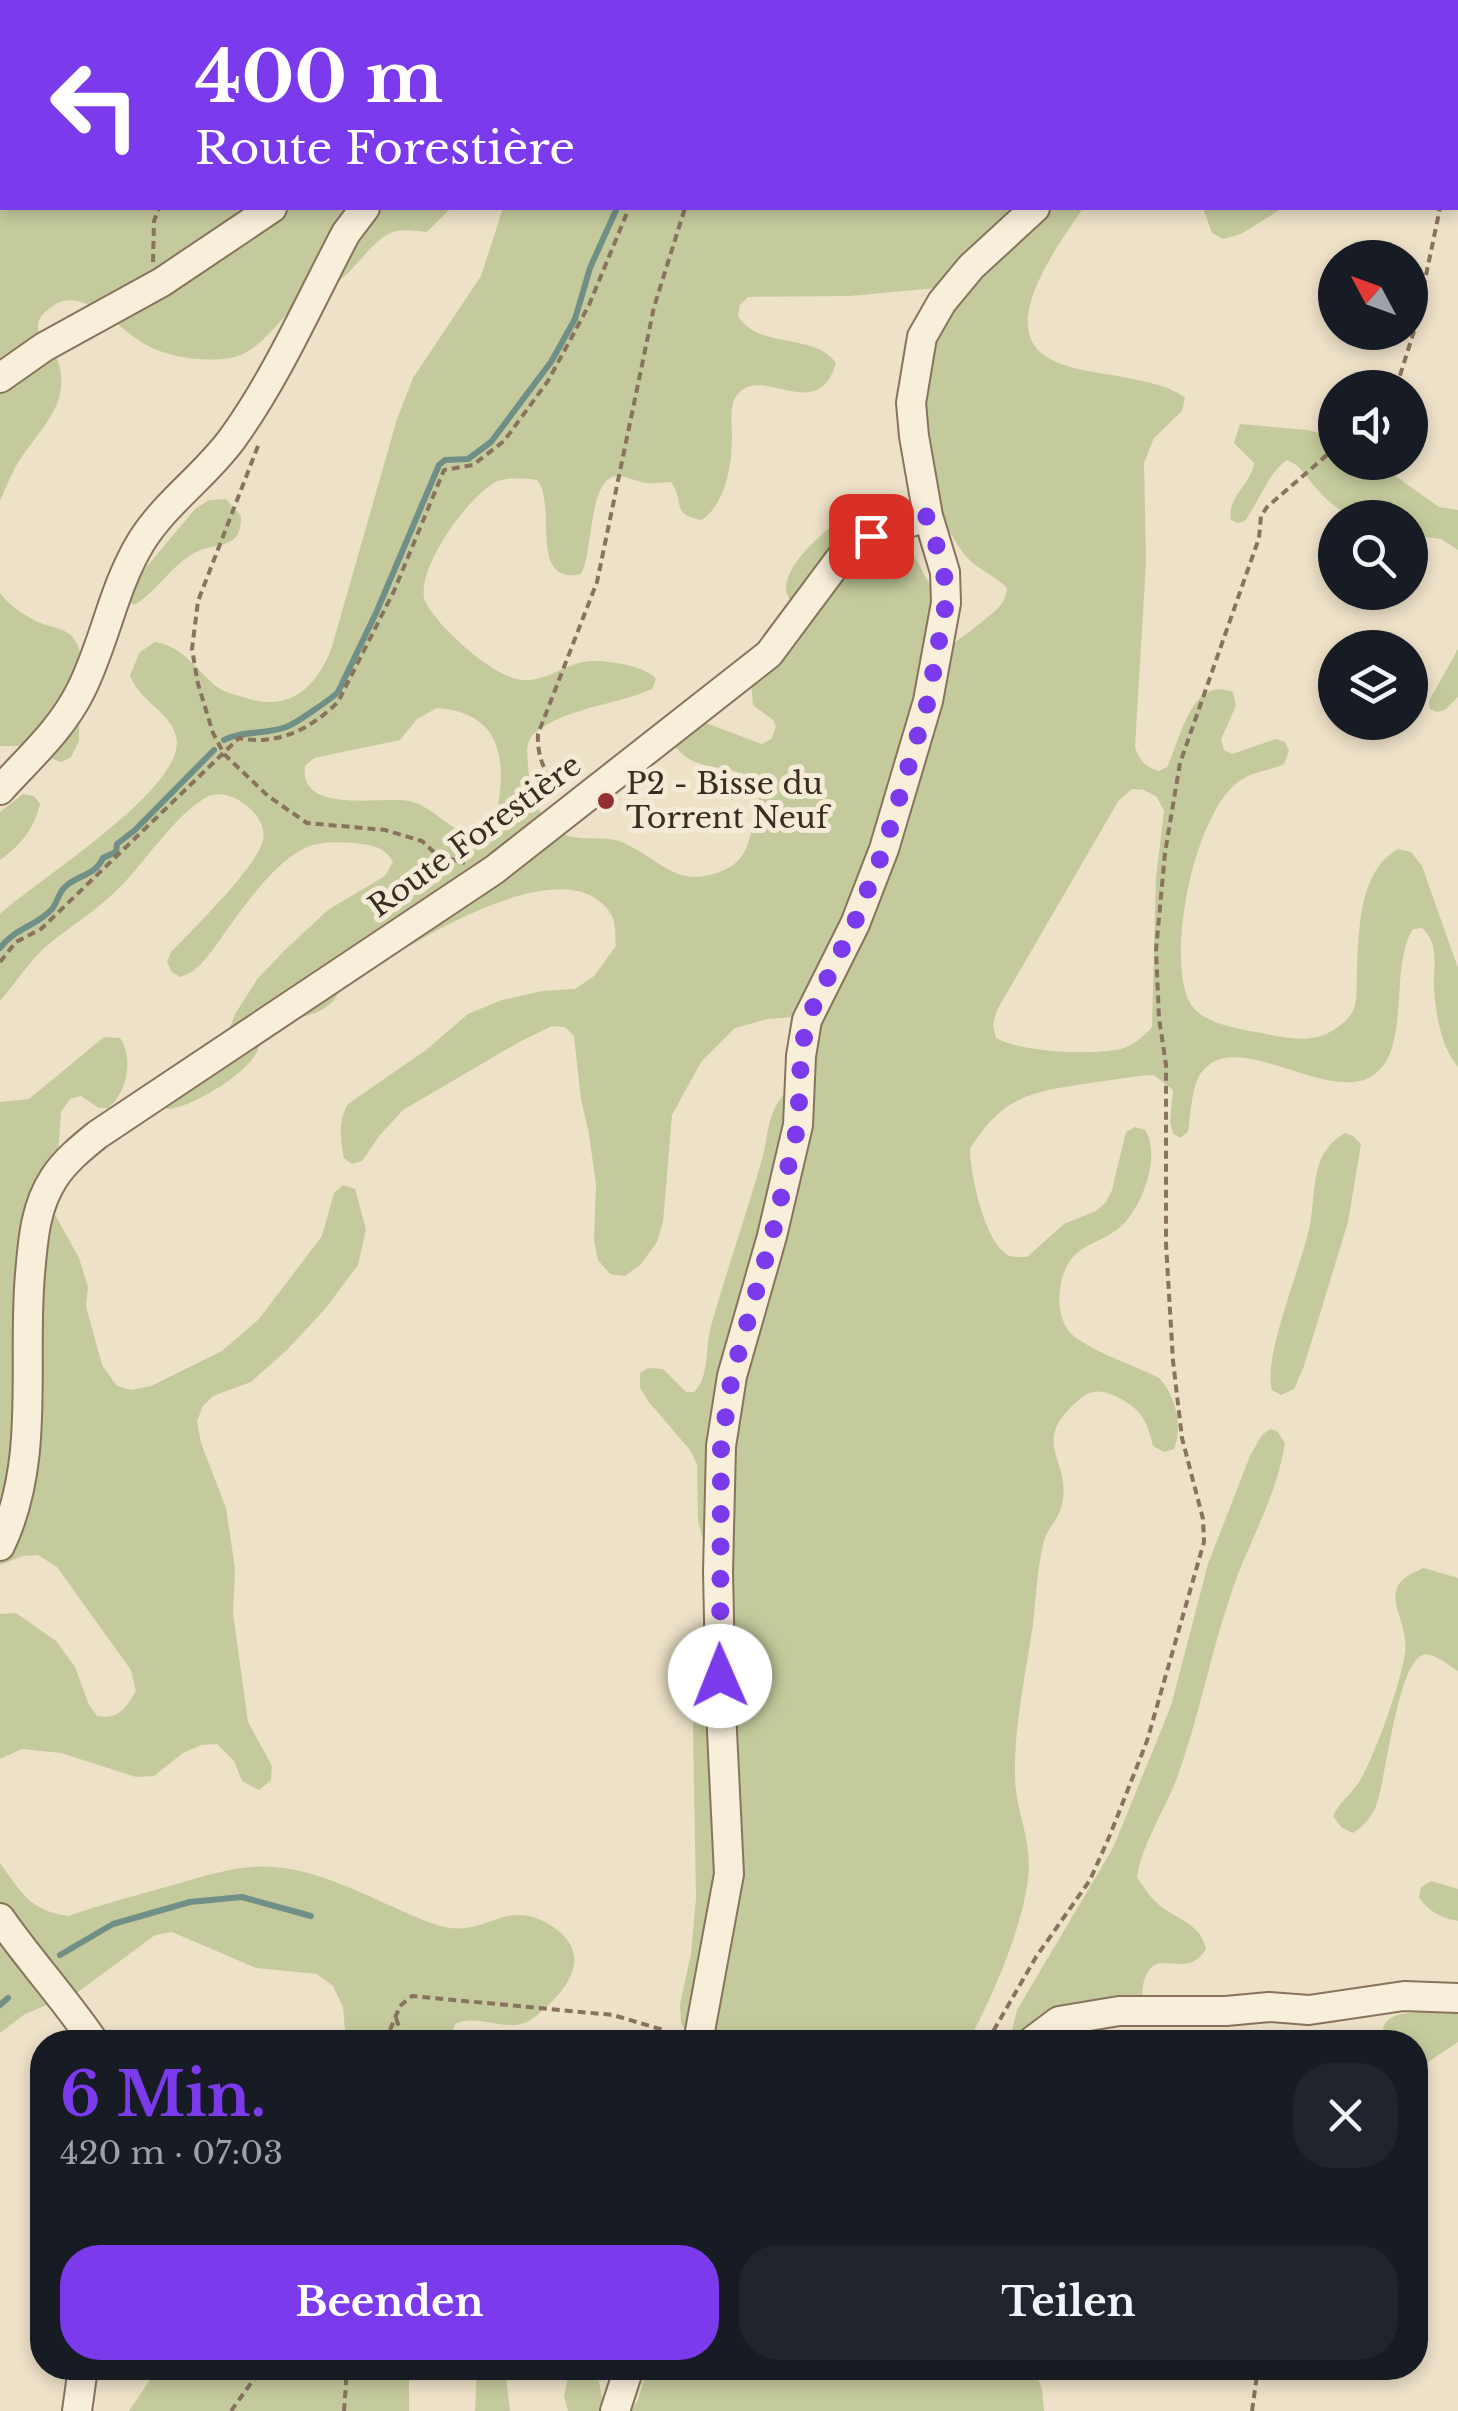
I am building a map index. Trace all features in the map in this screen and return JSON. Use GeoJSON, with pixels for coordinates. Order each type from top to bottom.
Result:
{"type":"FeatureCollection","features":[{"type":"Feature","properties":{"kind":"street"},"geometry":{"type":"LineString","coordinates":[[0,378],[44,347],[152,288],[269,210]]}},
{"type":"Feature","properties":{"kind":"street"},"geometry":{"type":"LineString","coordinates":[[0,790],[53,732],[79,695],[121,582],[147,533],[212,465],[242,426],[346,233],[364,210]]}},
{"type":"Feature","properties":{"kind":"street"},"geometry":{"type":"LineString","coordinates":[[700,2030],[729,1874],[718,1572],[721,1446],[732,1376],[772,1236],[798,1125],[807,1020],[854,924],[884,849],[928,701],[946,603],[944,572],[928,516],[911,403],[922,337],[942,302],[971,267],[1033,210]]}},
{"type":"Feature","properties":{"kind":"street","name":"Route Forestière"},"geometry":{"type":"LineString","coordinates":[[0,1546],[14,1510],[26,1448],[26,1313],[32,1244],[39,1212],[55,1176],[97,1135],[494,870],[770,654],[845,552],[871,536],[928,516]]}},
{"type":"Feature","properties":{"kind":"street"},"geometry":{"type":"LineString","coordinates":[[0,1918],[86,2030]]}},
{"type":"Feature","properties":{"kind":"street"},"geometry":{"type":"LineString","coordinates":[[1047,2030],[1059,2021],[1119,2011],[1269,2007],[1309,2010],[1404,1996],[1458,1998]]}},
{"type":"Feature","properties":{"kind":"street"},"geometry":{"type":"LineString","coordinates":[[77,2411],[81,2380]]}},
{"type":"Feature","properties":{"kind":"street"},"geometry":{"type":"LineString","coordinates":[[615,2411],[625,2380]]}},
{"type":"Feature","properties":{"kind":"path"},"geometry":{"type":"LineString","coordinates":[[152,288],[154,221],[158,210]]}},
{"type":"Feature","properties":{"kind":"path"},"geometry":{"type":"LineString","coordinates":[[0,962],[16,942],[41,930],[239,738],[262,743],[291,734],[324,716],[338,702],[394,590],[444,470],[473,465],[504,442],[548,380],[582,319],[627,210]]}},
{"type":"Feature","properties":{"kind":"path"},"geometry":{"type":"LineString","coordinates":[[579,804],[547,774],[538,751],[538,734],[597,582],[654,308],[684,210]]}},
{"type":"Feature","properties":{"kind":"path"},"geometry":{"type":"LineString","coordinates":[[1401,370],[1440,210]]}},
{"type":"Feature","properties":{"kind":"path"},"geometry":{"type":"LineString","coordinates":[[242,426],[255,437],[256,456],[198,601],[192,650],[198,684],[224,754],[268,796],[307,822],[385,830],[422,842],[437,856],[494,870]]}},
{"type":"Feature","properties":{"kind":"path"},"geometry":{"type":"LineString","coordinates":[[993,2030],[1036,1957],[1083,1892],[1110,1835],[1147,1741],[1204,1542],[1203,1519],[1178,1413],[1166,1258],[1166,1066],[1156,979],[1165,853],[1188,736],[1259,538],[1262,513],[1318,463]]}},
{"type":"Feature","properties":{"kind":"path"},"geometry":{"type":"LineString","coordinates":[[390,2030],[400,2006],[412,1996],[612,2015],[660,2030]]}},
{"type":"Feature","properties":{"kind":"path"},"geometry":{"type":"LineString","coordinates":[[395,2015],[400,2030]]}},
{"type":"Feature","properties":{"kind":"path"},"geometry":{"type":"LineString","coordinates":[[231,2411],[253,2380]]}},
{"type":"Feature","properties":{"kind":"path"},"geometry":{"type":"LineString","coordinates":[[344,2411],[346,2380]]}},
{"type":"Feature","properties":{"kind":"path"},"geometry":{"type":"LineString","coordinates":[[1252,2411],[1256,2380]]}},
{"type":"Feature","properties":{"kind":"green space"},"geometry":{"type":"Polygon","coordinates":[[[0,210],[449,210],[427,232],[399,231],[383,237],[340,280],[295,308],[256,346],[230,358],[188,358],[158,350],[137,340],[101,312],[75,301],[63,301],[50,308],[42,315],[38,328],[59,365],[59,398],[16,466],[0,501],[0,210]]]}},
{"type":"Feature","properties":{"kind":"green space"},"geometry":{"type":"Polygon","coordinates":[[[502,210],[1082,210],[1040,278],[1028,319],[1030,337],[1040,352],[1059,363],[1158,385],[1185,398],[1182,411],[1154,438],[1144,463],[1146,562],[1135,747],[1150,768],[1159,771],[1167,767],[1189,714],[1206,693],[1218,689],[1233,692],[1236,706],[1221,739],[1224,750],[1232,754],[1276,739],[1285,742],[1289,751],[1284,764],[1241,780],[1225,796],[1198,850],[1183,918],[1181,951],[1189,1001],[1201,1015],[1218,1023],[1281,1037],[1316,1037],[1340,1025],[1356,1003],[1360,922],[1368,887],[1385,859],[1398,849],[1411,852],[1422,866],[1458,968],[1458,1067],[1447,1050],[1438,1020],[1431,941],[1422,928],[1413,929],[1402,964],[1393,1045],[1386,1062],[1375,1074],[1356,1082],[1334,1081],[1260,1061],[1237,1057],[1217,1060],[1198,1079],[1188,1132],[1180,1138],[1173,1133],[1170,1122],[1173,1090],[1154,1075],[1052,1089],[1008,1106],[970,1149],[976,1191],[993,1238],[1010,1256],[1027,1257],[1064,1224],[1096,1211],[1106,1202],[1126,1132],[1135,1127],[1145,1130],[1151,1154],[1141,1197],[1118,1229],[1072,1258],[1060,1287],[1060,1310],[1075,1337],[1159,1378],[1174,1402],[1178,1422],[1174,1449],[1164,1452],[1153,1446],[1146,1424],[1134,1408],[1116,1396],[1100,1392],[1080,1399],[1056,1429],[1055,1452],[1064,1491],[1060,1512],[1045,1537],[1042,1551],[1015,1756],[1028,1879],[1005,1963],[974,2030],[685,2030],[681,2023],[680,2004],[691,1954],[696,1898],[693,1728],[702,1629],[711,1595],[698,1520],[697,1464],[690,1450],[648,1401],[640,1388],[640,1373],[648,1368],[663,1369],[686,1392],[694,1392],[699,1386],[711,1326],[772,1115],[815,1057],[817,1034],[793,1017],[768,1019],[735,1028],[701,1062],[672,1115],[663,1222],[657,1242],[641,1264],[625,1276],[610,1274],[598,1260],[594,1240],[596,1185],[589,1134],[574,1036],[565,1027],[552,1026],[519,1042],[403,1110],[362,1161],[352,1164],[344,1158],[341,1137],[348,1104],[426,1050],[468,1014],[502,1000],[575,989],[594,976],[616,946],[612,916],[592,896],[565,889],[533,892],[498,902],[430,934],[381,963],[343,952],[336,959],[341,982],[329,1005],[306,1016],[253,1021],[259,1045],[247,1065],[205,1096],[167,1109],[163,1103],[227,1036],[235,1014],[258,978],[328,910],[385,876],[393,862],[381,849],[360,844],[327,843],[301,850],[267,879],[202,963],[180,977],[167,962],[171,952],[237,882],[263,840],[263,830],[254,812],[236,799],[216,794],[184,814],[114,893],[43,949],[0,1001],[0,914],[135,806],[174,757],[173,728],[130,675],[140,652],[155,642],[165,644],[220,689],[262,702],[299,694],[325,664],[397,419],[413,378],[481,276],[502,210]],[[936,288],[850,296],[748,297],[740,305],[738,316],[747,327],[827,353],[836,363],[828,381],[816,390],[803,392],[760,385],[737,395],[732,409],[726,481],[717,503],[702,520],[682,511],[671,482],[647,483],[617,476],[608,480],[596,503],[581,574],[564,574],[554,568],[549,556],[543,491],[537,480],[498,481],[460,516],[436,552],[424,587],[425,601],[431,610],[466,648],[501,673],[520,680],[591,661],[634,667],[656,679],[652,689],[578,711],[550,723],[530,738],[527,755],[534,796],[542,815],[556,830],[573,837],[619,841],[671,871],[693,877],[722,871],[739,860],[758,808],[755,786],[737,772],[692,760],[670,742],[698,720],[762,744],[771,739],[776,727],[753,705],[751,680],[798,609],[787,594],[789,576],[795,563],[818,538],[860,508],[871,503],[878,507],[909,547],[934,592],[944,649],[1001,605],[1007,588],[965,555],[941,512],[922,431],[921,403],[929,355],[958,301],[936,288]],[[437,708],[417,719],[400,740],[314,758],[305,766],[306,781],[314,791],[328,797],[419,804],[466,834],[486,836],[500,791],[496,745],[481,723],[437,708]],[[1132,789],[1119,800],[997,1010],[993,1025],[996,1038],[1040,1050],[1108,1051],[1130,1045],[1152,1027],[1156,877],[1164,811],[1157,797],[1132,789]]]}},
{"type":"Feature","properties":{"kind":"green space"},"geometry":{"type":"Polygon","coordinates":[[[1204,210],[1280,210],[1241,234],[1223,239],[1212,233],[1204,210]]]}},
{"type":"Feature","properties":{"kind":"green space"},"geometry":{"type":"Polygon","coordinates":[[[1240,424],[1318,433],[1318,480],[1401,480],[1439,507],[1458,510],[1458,550],[1441,539],[1428,537],[1428,500],[1327,500],[1300,468],[1287,460],[1269,480],[1245,521],[1231,520],[1232,505],[1254,463],[1234,443],[1240,424]]]}},
{"type":"Feature","properties":{"kind":"green space"},"geometry":{"type":"Polygon","coordinates":[[[226,499],[241,516],[234,539],[196,552],[143,599],[134,605],[128,601],[133,583],[195,509],[209,500],[226,499]]]}},
{"type":"Feature","properties":{"kind":"green space"},"geometry":{"type":"Polygon","coordinates":[[[0,593],[25,615],[68,633],[77,643],[79,741],[71,757],[61,762],[18,746],[0,746],[0,593]]]}},
{"type":"Feature","properties":{"kind":"green space"},"geometry":{"type":"Polygon","coordinates":[[[1458,649],[1458,697],[1445,710],[1437,712],[1430,709],[1429,701],[1458,649]]]}},
{"type":"Feature","properties":{"kind":"green space"},"geometry":{"type":"Polygon","coordinates":[[[23,794],[34,796],[40,804],[37,813],[26,836],[0,860],[0,812],[23,794]]]}},
{"type":"Feature","properties":{"kind":"green space"},"geometry":{"type":"Polygon","coordinates":[[[104,1037],[120,1038],[124,1046],[124,1085],[108,1108],[99,1108],[81,1096],[70,1099],[61,1112],[54,1213],[79,1258],[88,1287],[86,1306],[102,1365],[117,1386],[132,1390],[151,1386],[222,1351],[259,1319],[322,1236],[334,1193],[343,1185],[355,1189],[366,1229],[358,1265],[325,1309],[251,1382],[213,1396],[203,1406],[197,1421],[201,1443],[226,1508],[235,1568],[233,1613],[248,1722],[272,1766],[271,1780],[259,1790],[242,1781],[234,1761],[217,1744],[201,1745],[183,1753],[154,1776],[136,1777],[61,1753],[22,1749],[0,1759],[0,1614],[16,1613],[56,1641],[75,1667],[97,1716],[121,1711],[136,1691],[131,1670],[57,1567],[38,1555],[0,1565],[0,1102],[29,1099],[104,1037]]]}},
{"type":"Feature","properties":{"kind":"green space"},"geometry":{"type":"Polygon","coordinates":[[[1345,1133],[1361,1144],[1348,1222],[1304,1366],[1294,1389],[1281,1395],[1272,1390],[1273,1356],[1306,1241],[1317,1170],[1328,1148],[1345,1133]]]}},
{"type":"Feature","properties":{"kind":"green space"},"geometry":{"type":"Polygon","coordinates":[[[1270,1429],[1277,1431],[1285,1443],[1281,1464],[1231,1594],[1185,1755],[1137,1877],[1158,1904],[1199,1933],[1206,1949],[1190,1963],[1157,1964],[1150,1969],[1141,2002],[1105,2030],[1012,2030],[1017,2010],[1113,1848],[1171,1706],[1208,1564],[1262,1435],[1270,1429]]]}},
{"type":"Feature","properties":{"kind":"green space"},"geometry":{"type":"Polygon","coordinates":[[[1424,1568],[1458,1578],[1458,1671],[1437,1657],[1423,1655],[1414,1662],[1400,1698],[1377,1803],[1368,1820],[1353,1833],[1342,1828],[1333,1816],[1367,1766],[1398,1682],[1405,1653],[1396,1604],[1399,1584],[1424,1568]]]}},
{"type":"Feature","properties":{"kind":"green space"},"geometry":{"type":"Polygon","coordinates":[[[0,1863],[35,1905],[68,1916],[204,1876],[251,1867],[276,1867],[324,1878],[437,1925],[468,1928],[507,1916],[535,1918],[552,1926],[573,1951],[574,1965],[567,1982],[556,1998],[525,2023],[465,2021],[455,2024],[454,2030],[345,2030],[343,2007],[333,1986],[317,1974],[256,1968],[172,1932],[155,1935],[78,1992],[25,2014],[0,2033],[0,1863]]]}},
{"type":"Feature","properties":{"kind":"green space"},"geometry":{"type":"Polygon","coordinates":[[[1431,1881],[1458,1889],[1458,1921],[1436,1913],[1419,1897],[1421,1887],[1431,1881]]]}},
{"type":"Feature","properties":{"kind":"green space"},"geometry":{"type":"Polygon","coordinates":[[[1405,2013],[1458,2013],[1458,2042],[1428,2062],[1428,2030],[1383,2030],[1387,2021],[1405,2013]]]}},
{"type":"Feature","properties":{"kind":"green space"},"geometry":{"type":"Polygon","coordinates":[[[150,2380],[409,2380],[409,2411],[129,2411],[150,2380]]]}},
{"type":"Feature","properties":{"kind":"green space"},"geometry":{"type":"Polygon","coordinates":[[[476,2380],[506,2380],[510,2411],[475,2411],[476,2380]]]}},
{"type":"Feature","properties":{"kind":"green space"},"geometry":{"type":"Polygon","coordinates":[[[567,2380],[599,2380],[602,2396],[620,2411],[568,2411],[564,2396],[567,2380]]]}},
{"type":"Feature","properties":{"kind":"green space"},"geometry":{"type":"Polygon","coordinates":[[[644,2380],[1039,2380],[1044,2411],[628,2411],[637,2402],[644,2380]]]}},
{"type":"Feature","properties":{"kind":"waterway"},"geometry":{"type":"LineString","coordinates":[[224,740],[286,727],[338,692],[439,465],[445,460],[468,459],[491,442],[551,362],[575,319],[590,268],[616,210]]}},
{"type":"Feature","properties":{"kind":"waterway"},"geometry":{"type":"LineString","coordinates":[[0,948],[46,915],[70,883],[116,852],[117,844],[214,750]]}},
{"type":"Feature","properties":{"kind":"waterway"},"geometry":{"type":"LineString","coordinates":[[60,1955],[113,1924],[190,1902],[242,1897],[311,1916]]}},
{"type":"Feature","properties":{"kind":"waterway"},"geometry":{"type":"LineString","coordinates":[[0,2005],[8,1998]]}},
{"type":"Feature","properties":{"kind":"place","name":"P2 - Bisse du Torrent Neuf"},"geometry":{"type":"Point","coordinates":[606,801]}},
{"type":"Feature","properties":{"kind":"route"},"geometry":{"type":"LineString","coordinates":[[720,1676],[721,1446],[732,1376],[772,1236],[798,1125],[807,1020],[854,924],[884,849],[928,701],[946,603],[944,572],[928,516],[871,536]]}}]}
